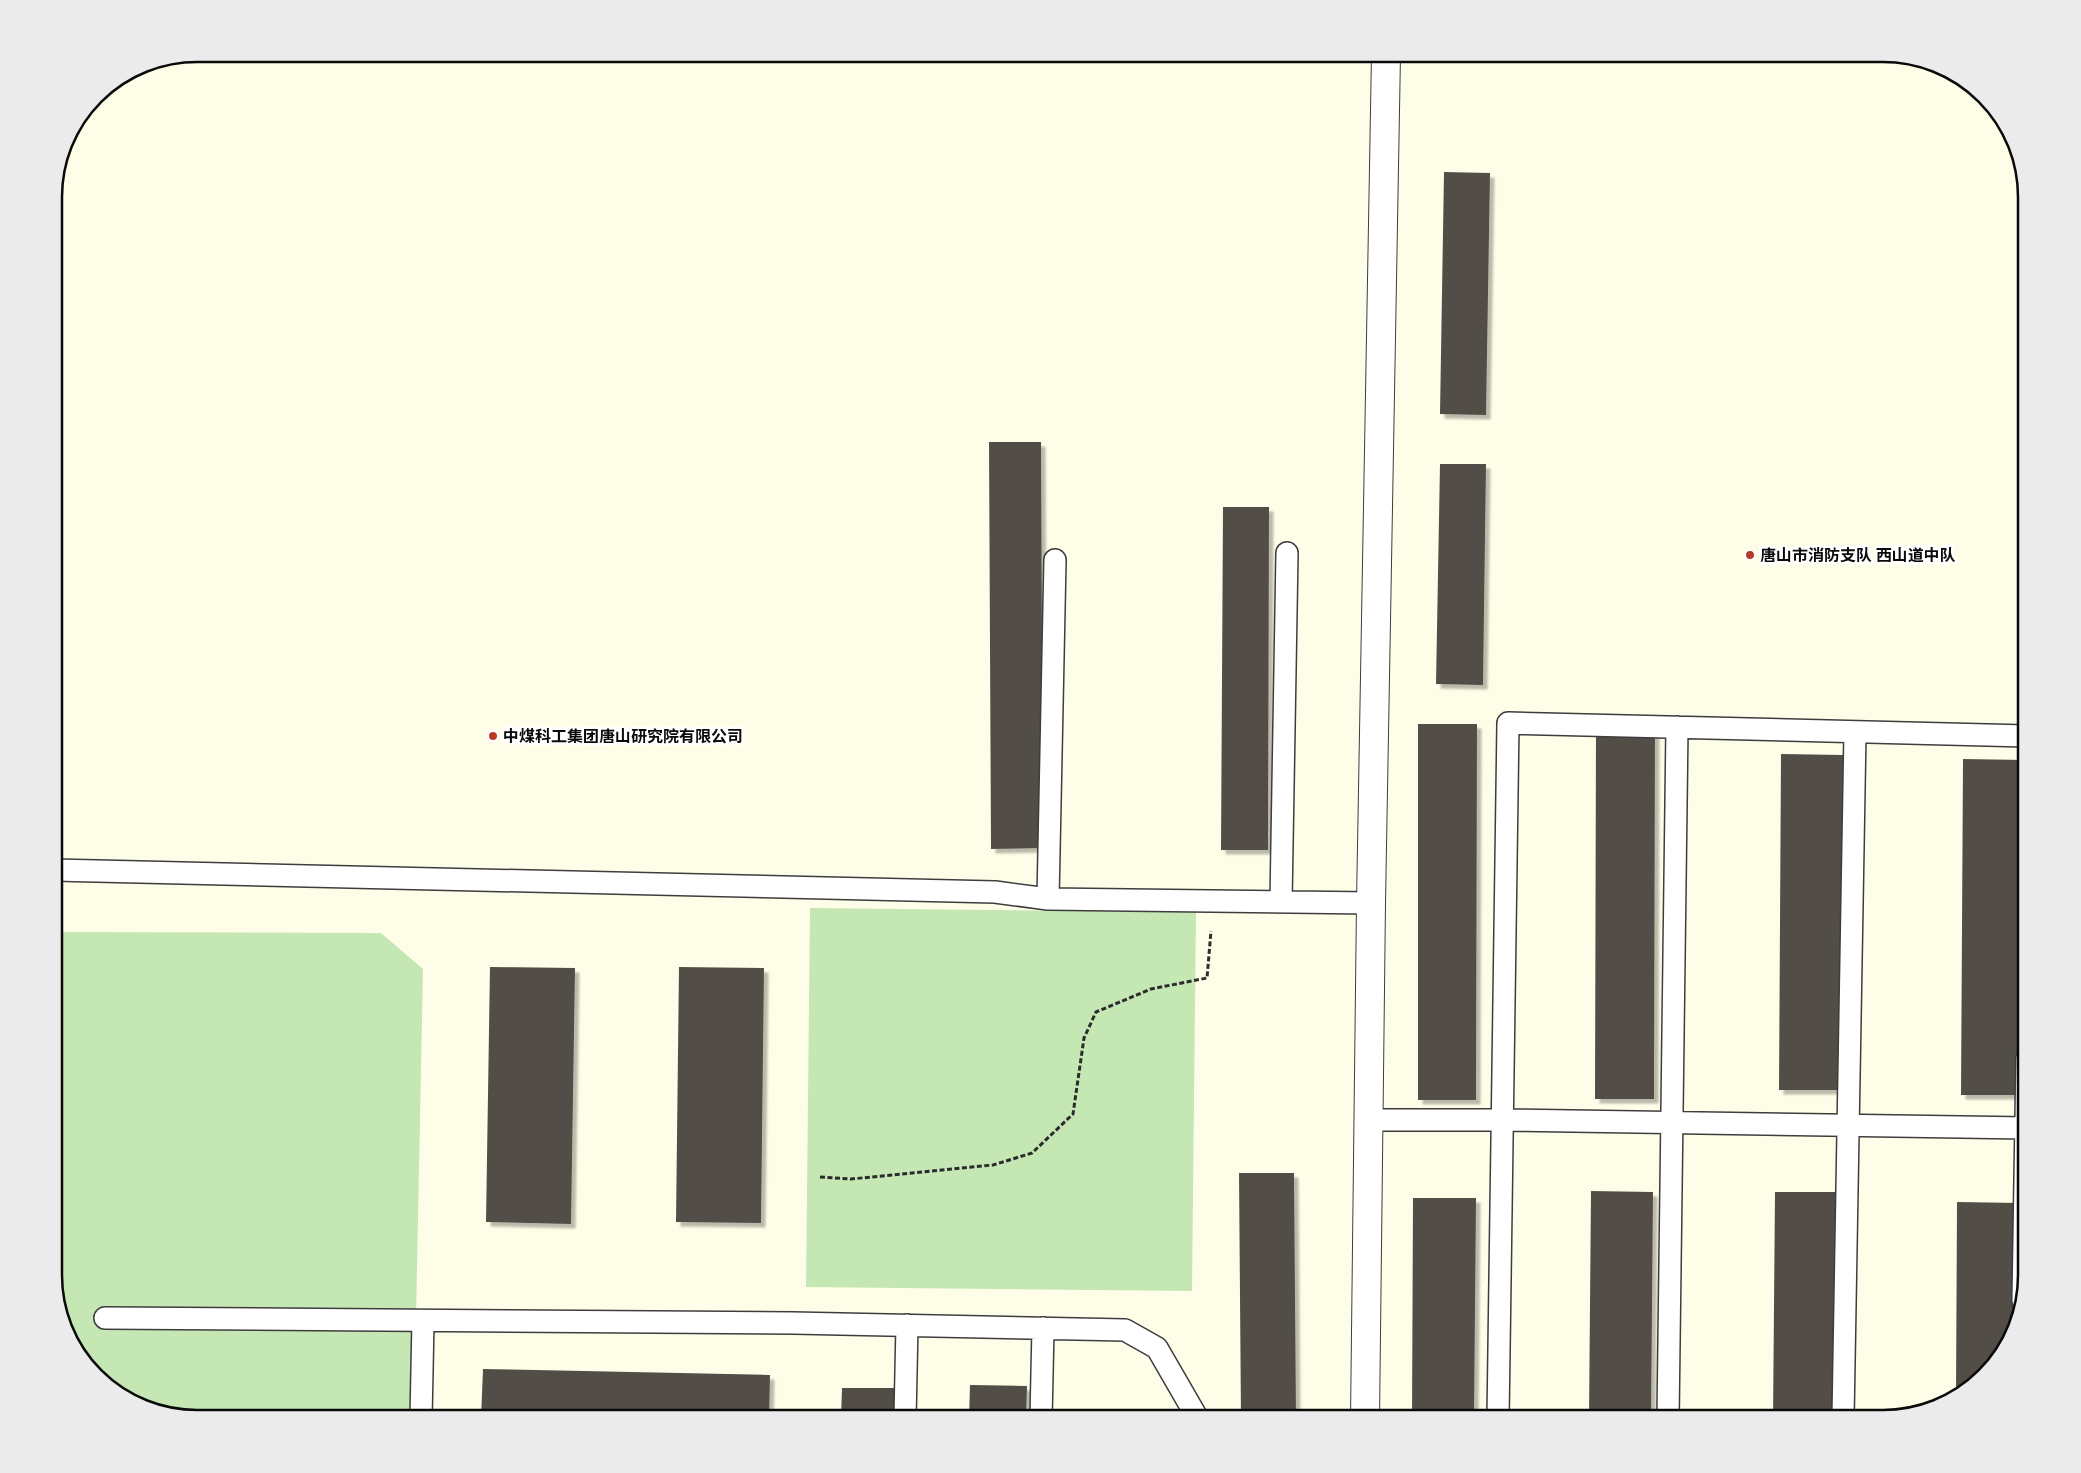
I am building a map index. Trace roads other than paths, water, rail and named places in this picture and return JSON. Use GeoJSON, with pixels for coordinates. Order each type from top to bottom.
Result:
{"type":"FeatureCollection","features":[{"type":"Feature","properties":{"kind":"street"},"geometry":{"type":"LineString","coordinates":[[1365,1410],[1371,903],[1386,63]]}},
{"type":"Feature","properties":{"kind":"lane"},"geometry":{"type":"LineString","coordinates":[[1281,902],[1287,553]]}},
{"type":"Feature","properties":{"kind":"lane"},"geometry":{"type":"LineString","coordinates":[[1048,898],[1055,560]]}},
{"type":"Feature","properties":{"kind":"lane"},"geometry":{"type":"LineString","coordinates":[[1498,1410],[1508,723],[2018,736]]}},
{"type":"Feature","properties":{"kind":"lane"},"geometry":{"type":"LineString","coordinates":[[1668,1410],[1677,727]]}},
{"type":"Feature","properties":{"kind":"lane"},"geometry":{"type":"LineString","coordinates":[[1843,1410],[1855,732]]}},
{"type":"Feature","properties":{"kind":"lane"},"geometry":{"type":"LineString","coordinates":[[63,870],[996,892],[1048,898],[1371,903]]}},
{"type":"Feature","properties":{"kind":"lane"},"geometry":{"type":"LineString","coordinates":[[1369,1120],[1502,1120],[2018,1128]]}},
{"type":"Feature","properties":{"kind":"lane"},"geometry":{"type":"LineString","coordinates":[[105,1318],[907,1325],[1125,1330],[1157,1348],[1193,1410]]}},
{"type":"Feature","properties":{"kind":"lane"},"geometry":{"type":"LineString","coordinates":[[421,1410],[423,1320]]}},
{"type":"Feature","properties":{"kind":"lane"},"geometry":{"type":"LineString","coordinates":[[906,1410],[907,1325]]}},
{"type":"Feature","properties":{"kind":"lane"},"geometry":{"type":"LineString","coordinates":[[1041,1410],[1043,1328]]}},
{"type":"Feature","properties":{"kind":"place","name":"唐山市消防支队 西山道中队"},"geometry":{"type":"Point","coordinates":[1750,555]}},
{"type":"Feature","properties":{"kind":"place","name":"中煤科工集团唐山研究院有限公司"},"geometry":{"type":"Point","coordinates":[493,736]}}]}
